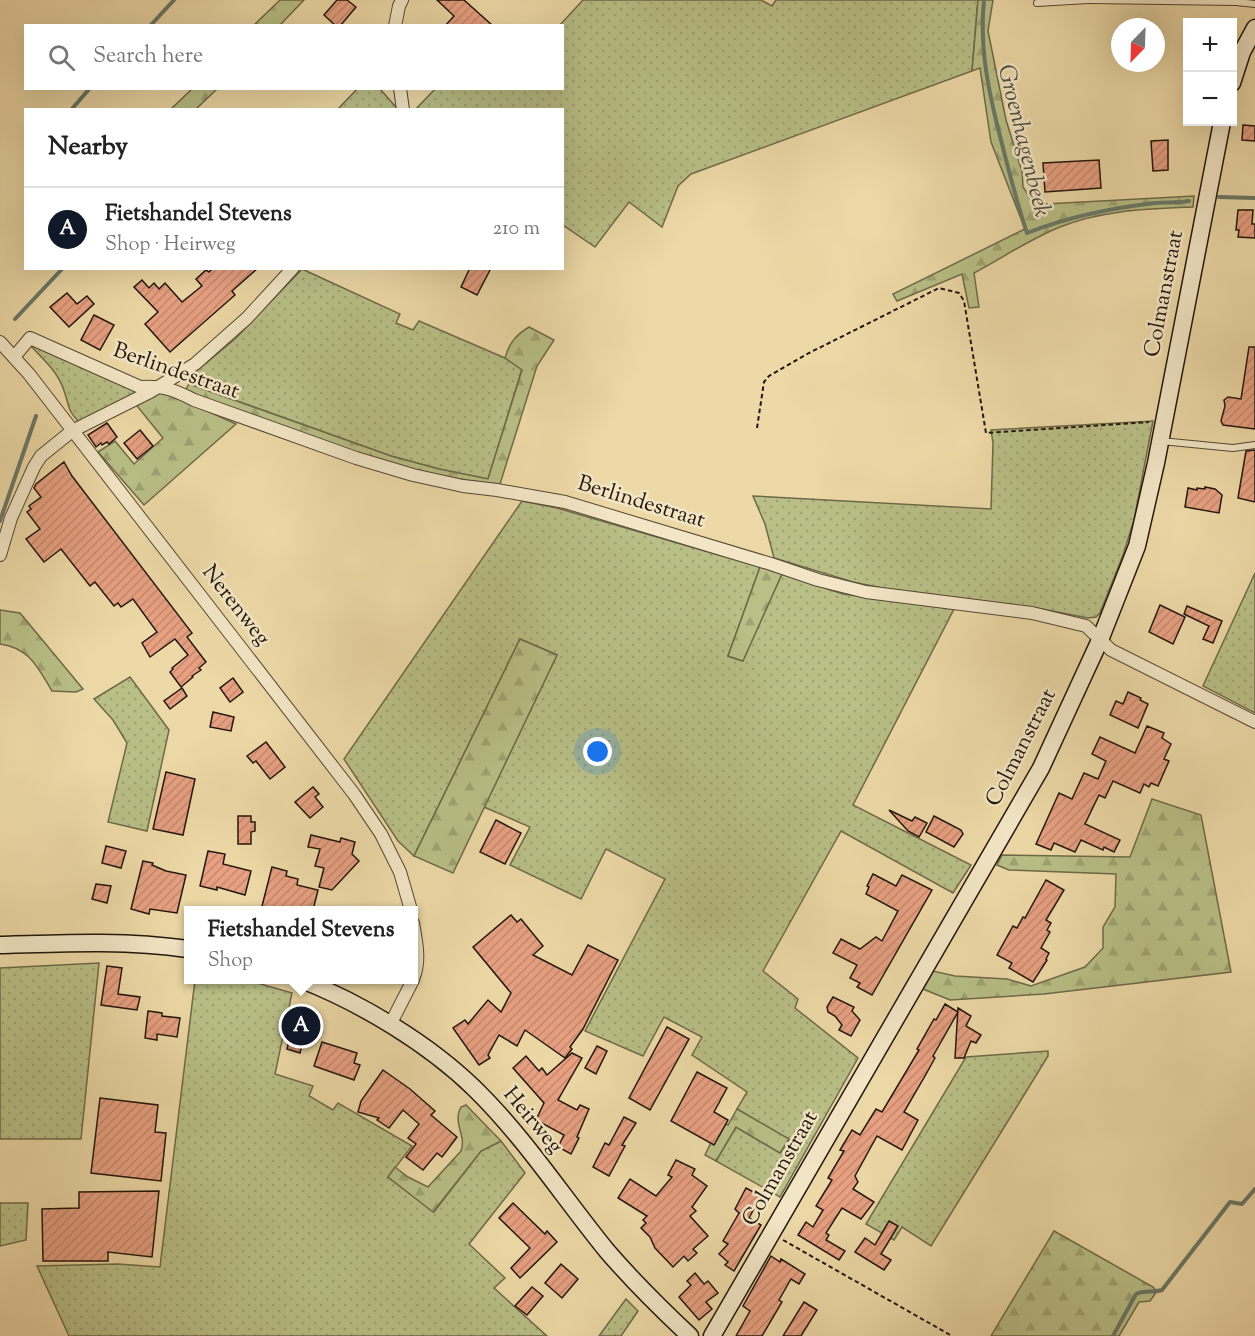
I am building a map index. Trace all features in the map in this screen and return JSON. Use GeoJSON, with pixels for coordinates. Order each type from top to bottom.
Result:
{"type":"FeatureCollection","features":[{"type":"Feature","properties":{"kind":"main road"},"geometry":{"type":"LineString","coordinates":[[1236,72],[1242,52],[1255,28]]}},
{"type":"Feature","properties":{"kind":"main road","name":"Colmanstraat"},"geometry":{"type":"LineString","coordinates":[[712,1336],[1041,768],[1100,640],[1137,546],[1160,441],[1221,126]]}},
{"type":"Feature","properties":{"kind":"main road"},"geometry":{"type":"LineString","coordinates":[[0,945],[97,942],[184,949]]}},
{"type":"Feature","properties":{"kind":"main road","name":"Heirweg"},"geometry":{"type":"LineString","coordinates":[[311,984],[348,1000],[390,1024],[442,1061],[473,1087],[503,1118],[607,1250],[642,1289],[690,1336]]}},
{"type":"Feature","properties":{"kind":"street"},"geometry":{"type":"LineString","coordinates":[[395,24],[402,0]]}},
{"type":"Feature","properties":{"kind":"street"},"geometry":{"type":"LineString","coordinates":[[400,90],[403,108]]}},
{"type":"Feature","properties":{"kind":"street"},"geometry":{"type":"LineString","coordinates":[[0,555],[11,518],[41,456],[72,431],[160,387],[195,364],[247,318],[291,270]]}},
{"type":"Feature","properties":{"kind":"street","name":"Berlindestraat"},"geometry":{"type":"LineString","coordinates":[[14,357],[30,338],[140,387],[173,389],[194,400],[356,458],[413,475],[463,486],[565,502],[818,580],[866,592],[1032,613],[1086,626],[1111,650],[1255,722]]}},
{"type":"Feature","properties":{"kind":"street","name":"Nerenweg"},"geometry":{"type":"LineString","coordinates":[[0,342],[29,374],[354,794],[381,834],[395,863],[410,906]]}},
{"type":"Feature","properties":{"kind":"street"},"geometry":{"type":"LineString","coordinates":[[390,1024],[410,984]]}},
{"type":"Feature","properties":{"kind":"lane"},"geometry":{"type":"LineString","coordinates":[[1037,3],[1089,0],[1255,4]]}},
{"type":"Feature","properties":{"kind":"lane"},"geometry":{"type":"LineString","coordinates":[[1160,441],[1233,448],[1255,445]]}},
{"type":"Feature","properties":{"kind":"path"},"geometry":{"type":"LineString","coordinates":[[757,428],[764,382],[769,376],[809,353],[939,288],[959,294],[964,302],[986,433],[1149,422],[1163,424]]}},
{"type":"Feature","properties":{"kind":"path"},"geometry":{"type":"LineString","coordinates":[[771,1232],[952,1336]]}},
{"type":"Feature","properties":{"kind":"green space"},"geometry":{"type":"Polygon","coordinates":[[[280,0],[304,0],[281,24],[255,24],[280,0]]]}},
{"type":"Feature","properties":{"kind":"green space"},"geometry":{"type":"Polygon","coordinates":[[[583,0],[761,0],[772,6],[776,0],[978,0],[972,71],[691,174],[678,186],[662,227],[629,202],[595,247],[564,226],[564,108],[417,108],[434,90],[564,90],[564,24],[561,24],[583,0]]]}},
{"type":"Feature","properties":{"kind":"green space"},"geometry":{"type":"Polygon","coordinates":[[[978,0],[993,0],[988,31],[1006,120],[1022,171],[1023,187],[1030,198],[1045,204],[1194,196],[1193,207],[1108,214],[1076,221],[1049,232],[974,273],[979,307],[969,308],[962,274],[897,301],[893,294],[1025,229],[991,142],[980,68],[972,71],[978,0]]]}},
{"type":"Feature","properties":{"kind":"green space"},"geometry":{"type":"Polygon","coordinates":[[[191,90],[216,90],[197,108],[172,108],[191,90]]]}},
{"type":"Feature","properties":{"kind":"green space"},"geometry":{"type":"Polygon","coordinates":[[[356,90],[381,90],[396,107],[396,108],[339,108],[356,90]]]}},
{"type":"Feature","properties":{"kind":"green space"},"geometry":{"type":"Polygon","coordinates":[[[301,270],[304,270],[400,314],[396,323],[413,330],[419,321],[505,358],[522,369],[488,479],[391,456],[189,384],[188,378],[235,339],[301,270]]]}},
{"type":"Feature","properties":{"kind":"green space"},"geometry":{"type":"Polygon","coordinates":[[[529,327],[554,340],[537,366],[500,484],[459,479],[379,460],[185,391],[189,384],[391,456],[488,479],[522,370],[505,358],[514,340],[529,327]]]}},
{"type":"Feature","properties":{"kind":"green space"},"geometry":{"type":"Polygon","coordinates":[[[33,343],[141,390],[79,422],[70,409],[57,376],[30,345],[33,343]]]}},
{"type":"Feature","properties":{"kind":"green space"},"geometry":{"type":"Polygon","coordinates":[[[161,390],[236,424],[144,505],[98,452],[115,441],[134,464],[163,438],[137,406],[161,390]]]}},
{"type":"Feature","properties":{"kind":"green space"},"geometry":{"type":"Polygon","coordinates":[[[1153,421],[1134,520],[1123,555],[1100,613],[1096,617],[1088,618],[1042,609],[882,588],[853,582],[774,558],[765,524],[753,496],[991,509],[993,443],[991,430],[1153,421]]]}},
{"type":"Feature","properties":{"kind":"green space"},"geometry":{"type":"Polygon","coordinates":[[[522,501],[557,508],[760,567],[728,656],[742,661],[782,574],[843,594],[954,609],[853,805],[971,865],[953,893],[841,831],[763,971],[798,999],[795,1008],[858,1058],[780,1197],[716,1161],[736,1127],[780,1153],[789,1140],[737,1109],[747,1092],[692,1055],[702,1037],[664,1017],[643,1056],[585,1031],[665,879],[606,849],[581,899],[510,865],[530,827],[484,807],[557,655],[520,639],[414,856],[398,841],[344,759],[522,501]]]}},
{"type":"Feature","properties":{"kind":"green space"},"geometry":{"type":"Polygon","coordinates":[[[760,567],[782,574],[743,661],[728,656],[760,567]]]}},
{"type":"Feature","properties":{"kind":"green space"},"geometry":{"type":"Polygon","coordinates":[[[1255,573],[1255,713],[1203,686],[1255,573]]]}},
{"type":"Feature","properties":{"kind":"green space"},"geometry":{"type":"Polygon","coordinates":[[[0,610],[20,613],[83,689],[76,692],[52,691],[32,660],[19,650],[0,644],[0,610]]]}},
{"type":"Feature","properties":{"kind":"green space"},"geometry":{"type":"Polygon","coordinates":[[[520,639],[557,655],[453,873],[414,856],[520,639]]]}},
{"type":"Feature","properties":{"kind":"green space"},"geometry":{"type":"Polygon","coordinates":[[[130,677],[169,730],[147,831],[108,822],[127,743],[113,720],[94,699],[130,677]]]}},
{"type":"Feature","properties":{"kind":"green space"},"geometry":{"type":"Polygon","coordinates":[[[1152,799],[1201,815],[1231,972],[1044,994],[950,1000],[923,989],[933,971],[955,976],[1007,979],[1031,986],[1085,967],[1103,948],[1103,927],[1115,907],[1116,874],[1009,870],[997,865],[1002,855],[1130,857],[1152,799]]]}},
{"type":"Feature","properties":{"kind":"green space"},"geometry":{"type":"Polygon","coordinates":[[[99,963],[81,1139],[0,1139],[0,968],[99,963]]]}},
{"type":"Feature","properties":{"kind":"green space"},"geometry":{"type":"Polygon","coordinates":[[[195,984],[261,984],[292,993],[275,1074],[313,1086],[309,1096],[333,1110],[338,1103],[412,1146],[388,1177],[434,1212],[481,1151],[501,1141],[525,1173],[469,1244],[505,1278],[494,1288],[547,1336],[69,1336],[37,1266],[118,1264],[160,1267],[195,984]]]}},
{"type":"Feature","properties":{"kind":"green space"},"geometry":{"type":"Polygon","coordinates":[[[1048,1051],[1048,1056],[931,1246],[902,1227],[894,1240],[866,1224],[966,1057],[1048,1051]]]}},
{"type":"Feature","properties":{"kind":"green space"},"geometry":{"type":"Polygon","coordinates":[[[466,1105],[501,1141],[481,1151],[433,1212],[388,1177],[395,1167],[408,1177],[428,1187],[461,1151],[462,1140],[458,1119],[461,1107],[466,1105]]]}},
{"type":"Feature","properties":{"kind":"green space"},"geometry":{"type":"Polygon","coordinates":[[[737,1109],[789,1139],[780,1153],[736,1127],[716,1161],[705,1155],[721,1122],[728,1125],[737,1109]]]}},
{"type":"Feature","properties":{"kind":"green space"},"geometry":{"type":"Polygon","coordinates":[[[0,1203],[28,1203],[26,1240],[0,1246],[0,1203]]]}},
{"type":"Feature","properties":{"kind":"green space"},"geometry":{"type":"Polygon","coordinates":[[[1054,1231],[1157,1291],[1150,1301],[1139,1302],[1119,1336],[991,1336],[1054,1231]]]}},
{"type":"Feature","properties":{"kind":"green space"},"geometry":{"type":"Polygon","coordinates":[[[626,1299],[638,1311],[621,1336],[599,1336],[626,1299]]]}},
{"type":"Feature","properties":{"kind":"building"},"geometry":{"type":"Polygon","coordinates":[[[337,0],[347,0],[356,7],[342,24],[334,24],[324,15],[337,0]]]}},
{"type":"Feature","properties":{"kind":"building"},"geometry":{"type":"Polygon","coordinates":[[[437,0],[464,0],[491,24],[447,24],[454,16],[437,0]]]}},
{"type":"Feature","properties":{"kind":"building"},"geometry":{"type":"Polygon","coordinates":[[[1243,125],[1255,126],[1255,141],[1242,140],[1243,125]]]}},
{"type":"Feature","properties":{"kind":"building"},"geometry":{"type":"Polygon","coordinates":[[[1168,140],[1168,170],[1153,171],[1151,141],[1168,140]]]}},
{"type":"Feature","properties":{"kind":"building"},"geometry":{"type":"Polygon","coordinates":[[[1099,160],[1101,188],[1045,192],[1043,163],[1099,160]]]}},
{"type":"Feature","properties":{"kind":"building"},"geometry":{"type":"Polygon","coordinates":[[[1238,210],[1253,210],[1252,224],[1255,224],[1255,238],[1238,237],[1239,230],[1236,230],[1238,210]]]}},
{"type":"Feature","properties":{"kind":"building"},"geometry":{"type":"Polygon","coordinates":[[[206,270],[209,272],[211,270],[256,270],[232,291],[235,295],[170,352],[145,324],[158,312],[134,287],[142,280],[149,288],[154,283],[159,289],[165,283],[182,302],[202,286],[196,279],[206,270]]]}},
{"type":"Feature","properties":{"kind":"building"},"geometry":{"type":"Polygon","coordinates":[[[469,270],[490,270],[477,295],[461,287],[469,270]]]}},
{"type":"Feature","properties":{"kind":"building"},"geometry":{"type":"Polygon","coordinates":[[[67,293],[77,304],[87,296],[94,304],[69,327],[50,307],[67,293]]]}},
{"type":"Feature","properties":{"kind":"building"},"geometry":{"type":"Polygon","coordinates":[[[94,315],[114,325],[100,350],[81,340],[94,315]]]}},
{"type":"Feature","properties":{"kind":"building"},"geometry":{"type":"Polygon","coordinates":[[[1249,347],[1255,347],[1255,429],[1223,425],[1221,421],[1225,406],[1224,400],[1228,397],[1241,399],[1249,347]]]}},
{"type":"Feature","properties":{"kind":"building"},"geometry":{"type":"Polygon","coordinates":[[[107,423],[117,437],[109,444],[107,442],[102,445],[101,443],[96,447],[88,435],[107,423]]]}},
{"type":"Feature","properties":{"kind":"building"},"geometry":{"type":"Polygon","coordinates":[[[140,430],[153,446],[137,459],[124,443],[140,430]]]}},
{"type":"Feature","properties":{"kind":"building"},"geometry":{"type":"Polygon","coordinates":[[[1255,450],[1255,502],[1238,498],[1246,451],[1255,450]]]}},
{"type":"Feature","properties":{"kind":"building"},"geometry":{"type":"Polygon","coordinates":[[[64,462],[72,476],[192,633],[187,637],[206,662],[199,668],[201,670],[181,687],[170,672],[188,655],[175,639],[150,657],[142,643],[157,632],[133,599],[121,607],[118,603],[114,606],[95,582],[90,586],[61,549],[44,562],[26,539],[40,529],[27,512],[31,509],[29,506],[41,497],[34,488],[64,462]]]}},
{"type":"Feature","properties":{"kind":"building"},"geometry":{"type":"Polygon","coordinates":[[[1205,487],[1215,489],[1222,495],[1219,513],[1185,507],[1188,488],[1197,490],[1197,488],[1205,489],[1205,487]]]}},
{"type":"Feature","properties":{"kind":"building"},"geometry":{"type":"Polygon","coordinates":[[[1160,605],[1185,617],[1173,644],[1149,632],[1160,605]]]}},
{"type":"Feature","properties":{"kind":"building"},"geometry":{"type":"Polygon","coordinates":[[[1187,606],[1222,621],[1213,643],[1203,639],[1209,626],[1184,614],[1187,606]]]}},
{"type":"Feature","properties":{"kind":"building"},"geometry":{"type":"Polygon","coordinates":[[[233,678],[243,692],[230,702],[220,688],[233,678]]]}},
{"type":"Feature","properties":{"kind":"building"},"geometry":{"type":"Polygon","coordinates":[[[182,688],[187,696],[170,709],[164,701],[182,688]]]}},
{"type":"Feature","properties":{"kind":"building"},"geometry":{"type":"Polygon","coordinates":[[[1128,692],[1148,704],[1138,728],[1110,715],[1116,701],[1123,704],[1128,692]]]}},
{"type":"Feature","properties":{"kind":"building"},"geometry":{"type":"Polygon","coordinates":[[[213,712],[234,717],[231,731],[210,727],[213,712]]]}},
{"type":"Feature","properties":{"kind":"building"},"geometry":{"type":"Polygon","coordinates":[[[1147,726],[1164,733],[1162,738],[1171,744],[1164,759],[1169,761],[1158,786],[1151,783],[1149,787],[1144,784],[1140,793],[1113,781],[1105,798],[1099,795],[1085,824],[1120,840],[1114,852],[1104,847],[1103,850],[1081,840],[1075,852],[1054,843],[1051,850],[1036,844],[1059,793],[1072,799],[1084,773],[1098,779],[1106,761],[1092,754],[1100,737],[1135,753],[1147,726]]]}},
{"type":"Feature","properties":{"kind":"building"},"geometry":{"type":"Polygon","coordinates":[[[266,742],[285,767],[270,779],[256,761],[253,763],[247,756],[266,742]]]}},
{"type":"Feature","properties":{"kind":"building"},"geometry":{"type":"Polygon","coordinates":[[[166,772],[195,779],[183,835],[153,829],[166,772]]]}},
{"type":"Feature","properties":{"kind":"building"},"geometry":{"type":"Polygon","coordinates":[[[313,787],[319,794],[315,797],[323,807],[310,818],[295,802],[313,787]]]}},
{"type":"Feature","properties":{"kind":"building"},"geometry":{"type":"Polygon","coordinates":[[[889,810],[912,821],[915,817],[927,823],[919,837],[908,831],[889,810]]]}},
{"type":"Feature","properties":{"kind":"building"},"geometry":{"type":"Polygon","coordinates":[[[238,816],[251,816],[251,822],[255,822],[255,831],[251,832],[251,844],[238,844],[238,816]]]}},
{"type":"Feature","properties":{"kind":"building"},"geometry":{"type":"Polygon","coordinates":[[[934,816],[961,830],[963,834],[954,847],[926,832],[934,816]]]}},
{"type":"Feature","properties":{"kind":"building"},"geometry":{"type":"Polygon","coordinates":[[[496,820],[521,833],[505,864],[480,852],[496,820]]]}},
{"type":"Feature","properties":{"kind":"building"},"geometry":{"type":"Polygon","coordinates":[[[311,835],[340,842],[341,838],[355,842],[352,854],[359,861],[332,890],[319,887],[324,868],[315,866],[320,849],[308,847],[311,835]]]}},
{"type":"Feature","properties":{"kind":"building"},"geometry":{"type":"Polygon","coordinates":[[[106,846],[126,851],[121,868],[102,863],[106,846]]]}},
{"type":"Feature","properties":{"kind":"building"},"geometry":{"type":"Polygon","coordinates":[[[208,851],[225,854],[223,864],[251,871],[245,895],[217,887],[217,890],[200,886],[208,851]]]}},
{"type":"Feature","properties":{"kind":"building"},"geometry":{"type":"Polygon","coordinates":[[[143,861],[153,863],[152,865],[166,871],[186,875],[177,913],[150,909],[149,914],[131,909],[143,861]]]}},
{"type":"Feature","properties":{"kind":"building"},"geometry":{"type":"Polygon","coordinates":[[[272,867],[287,871],[286,876],[298,879],[297,885],[318,890],[314,906],[262,906],[272,867]]]}},
{"type":"Feature","properties":{"kind":"building"},"geometry":{"type":"Polygon","coordinates":[[[873,874],[896,886],[902,875],[932,890],[872,995],[857,987],[860,983],[850,978],[857,965],[833,953],[841,939],[860,949],[876,937],[882,941],[898,911],[866,894],[873,874]]]}},
{"type":"Feature","properties":{"kind":"building"},"geometry":{"type":"Polygon","coordinates":[[[1046,880],[1064,890],[1046,920],[1051,923],[1047,930],[1050,932],[1041,948],[1049,953],[1033,982],[1009,968],[1012,963],[997,955],[1013,926],[1017,928],[1023,917],[1025,918],[1046,880]]]}},
{"type":"Feature","properties":{"kind":"building"},"geometry":{"type":"Polygon","coordinates":[[[96,884],[111,886],[107,903],[92,899],[96,884]]]}},
{"type":"Feature","properties":{"kind":"building"},"geometry":{"type":"Polygon","coordinates":[[[511,915],[517,922],[521,919],[543,946],[533,955],[572,975],[588,945],[618,960],[583,1029],[565,1058],[525,1030],[517,1046],[499,1035],[488,1055],[490,1058],[479,1065],[453,1028],[465,1020],[468,1024],[488,1000],[501,1012],[511,993],[473,947],[511,915]]]}},
{"type":"Feature","properties":{"kind":"building"},"geometry":{"type":"Polygon","coordinates":[[[107,966],[122,968],[118,994],[140,997],[137,1010],[101,1005],[107,966]]]}},
{"type":"Feature","properties":{"kind":"building"},"geometry":{"type":"Polygon","coordinates":[[[833,997],[854,1007],[852,1011],[860,1020],[851,1036],[839,1030],[842,1025],[835,1016],[828,1012],[827,1007],[833,997]]]}},
{"type":"Feature","properties":{"kind":"building"},"geometry":{"type":"Polygon","coordinates":[[[945,1004],[958,1012],[904,1112],[918,1120],[902,1150],[877,1136],[855,1176],[858,1182],[853,1189],[874,1202],[861,1219],[842,1208],[826,1233],[829,1235],[826,1240],[845,1251],[839,1260],[798,1235],[806,1222],[813,1227],[823,1210],[816,1206],[832,1180],[828,1178],[844,1151],[840,1150],[852,1130],[860,1135],[876,1109],[882,1112],[919,1050],[917,1049],[934,1019],[936,1020],[945,1004]]]}},
{"type":"Feature","properties":{"kind":"building"},"geometry":{"type":"Polygon","coordinates":[[[958,1008],[971,1016],[966,1026],[981,1035],[976,1043],[971,1041],[964,1058],[955,1058],[958,1008]]]}},
{"type":"Feature","properties":{"kind":"building"},"geometry":{"type":"Polygon","coordinates":[[[148,1011],[162,1013],[162,1016],[180,1018],[177,1037],[157,1034],[157,1040],[145,1038],[148,1011]]]}},
{"type":"Feature","properties":{"kind":"building"},"geometry":{"type":"Polygon","coordinates":[[[294,1020],[307,1023],[300,1053],[287,1049],[294,1020]]]}},
{"type":"Feature","properties":{"kind":"building"},"geometry":{"type":"Polygon","coordinates":[[[667,1027],[689,1039],[650,1110],[629,1098],[667,1027]]]}},
{"type":"Feature","properties":{"kind":"building"},"geometry":{"type":"Polygon","coordinates":[[[322,1042],[357,1053],[354,1063],[360,1065],[354,1080],[314,1066],[322,1042]]]}},
{"type":"Feature","properties":{"kind":"building"},"geometry":{"type":"Polygon","coordinates":[[[597,1046],[607,1051],[596,1074],[585,1068],[597,1046]]]}},
{"type":"Feature","properties":{"kind":"building"},"geometry":{"type":"Polygon","coordinates":[[[572,1053],[582,1058],[558,1100],[577,1110],[580,1105],[589,1109],[571,1154],[558,1147],[564,1135],[536,1120],[544,1103],[513,1068],[526,1056],[539,1071],[542,1068],[547,1075],[572,1053]]]}},
{"type":"Feature","properties":{"kind":"building"},"geometry":{"type":"Polygon","coordinates":[[[383,1070],[435,1111],[431,1115],[457,1137],[442,1157],[437,1153],[423,1170],[406,1157],[416,1144],[408,1138],[419,1124],[403,1110],[389,1128],[377,1120],[379,1118],[358,1112],[361,1101],[383,1070]]]}},
{"type":"Feature","properties":{"kind":"building"},"geometry":{"type":"Polygon","coordinates":[[[697,1072],[727,1088],[714,1112],[728,1120],[714,1145],[671,1121],[697,1072]]]}},
{"type":"Feature","properties":{"kind":"building"},"geometry":{"type":"Polygon","coordinates":[[[100,1098],[158,1105],[155,1132],[166,1133],[161,1181],[91,1173],[100,1098]]]}},
{"type":"Feature","properties":{"kind":"building"},"geometry":{"type":"Polygon","coordinates":[[[624,1117],[636,1123],[622,1145],[625,1146],[609,1176],[593,1167],[605,1143],[609,1145],[624,1117]]]}},
{"type":"Feature","properties":{"kind":"building"},"geometry":{"type":"Polygon","coordinates":[[[676,1160],[695,1169],[692,1175],[707,1186],[692,1207],[696,1211],[690,1216],[708,1236],[693,1249],[697,1253],[688,1261],[684,1256],[673,1267],[655,1248],[650,1237],[641,1228],[646,1223],[643,1220],[647,1216],[618,1198],[630,1179],[656,1196],[672,1177],[668,1175],[676,1160]]]}},
{"type":"Feature","properties":{"kind":"building"},"geometry":{"type":"Polygon","coordinates":[[[746,1188],[761,1196],[749,1218],[761,1225],[734,1271],[725,1265],[728,1262],[719,1254],[728,1244],[723,1241],[739,1213],[735,1209],[746,1188]]]}},
{"type":"Feature","properties":{"kind":"building"},"geometry":{"type":"Polygon","coordinates":[[[159,1191],[152,1257],[108,1252],[108,1261],[43,1261],[42,1209],[79,1208],[79,1192],[159,1191]]]}},
{"type":"Feature","properties":{"kind":"building"},"geometry":{"type":"Polygon","coordinates":[[[513,1203],[545,1234],[547,1231],[557,1242],[520,1278],[511,1268],[530,1248],[499,1218],[513,1203]]]}},
{"type":"Feature","properties":{"kind":"building"},"geometry":{"type":"Polygon","coordinates":[[[889,1221],[898,1226],[881,1254],[891,1260],[884,1270],[855,1252],[865,1238],[875,1245],[889,1221]]]}},
{"type":"Feature","properties":{"kind":"building"},"geometry":{"type":"Polygon","coordinates":[[[771,1256],[780,1262],[781,1259],[805,1274],[799,1284],[791,1279],[779,1300],[782,1302],[762,1336],[736,1336],[750,1311],[743,1306],[771,1256]]]}},
{"type":"Feature","properties":{"kind":"building"},"geometry":{"type":"Polygon","coordinates":[[[561,1264],[578,1279],[562,1298],[545,1283],[561,1264]]]}},
{"type":"Feature","properties":{"kind":"building"},"geometry":{"type":"Polygon","coordinates":[[[695,1273],[704,1284],[708,1281],[718,1293],[706,1302],[712,1309],[699,1320],[679,1297],[691,1285],[687,1281],[695,1273]]]}},
{"type":"Feature","properties":{"kind":"building"},"geometry":{"type":"Polygon","coordinates":[[[532,1287],[543,1296],[527,1315],[515,1306],[532,1287]]]}},
{"type":"Feature","properties":{"kind":"building"},"geometry":{"type":"Polygon","coordinates":[[[804,1302],[817,1310],[801,1336],[783,1336],[804,1302]]]}},
{"type":"Feature","properties":{"kind":"waterway"},"geometry":{"type":"LineString","coordinates":[[152,24],[174,0]]}},
{"type":"Feature","properties":{"kind":"waterway","name":"Groenhagenbeek"},"geometry":{"type":"LineString","coordinates":[[984,0],[983,36],[989,88],[1010,176],[1027,233],[1058,222],[1106,210],[1189,201]]}},
{"type":"Feature","properties":{"kind":"waterway"},"geometry":{"type":"LineString","coordinates":[[73,108],[88,90]]}},
{"type":"Feature","properties":{"kind":"waterway","name":"Groenhagenbeek"},"geometry":{"type":"LineString","coordinates":[[1219,197],[1255,198]]}},
{"type":"Feature","properties":{"kind":"waterway"},"geometry":{"type":"LineString","coordinates":[[15,319],[61,270]]}},
{"type":"Feature","properties":{"kind":"waterway"},"geometry":{"type":"LineString","coordinates":[[0,521],[36,416]]}},
{"type":"Feature","properties":{"kind":"waterway","name":"Groenhagenbeek"},"geometry":{"type":"LineString","coordinates":[[1113,1336],[1136,1294],[1162,1290],[1230,1202],[1242,1204],[1255,1189]]}},
{"type":"Feature","properties":{"kind":"place","name":"Fietshandel Stevens"},"geometry":{"type":"Point","coordinates":[301,1026]}}]}
